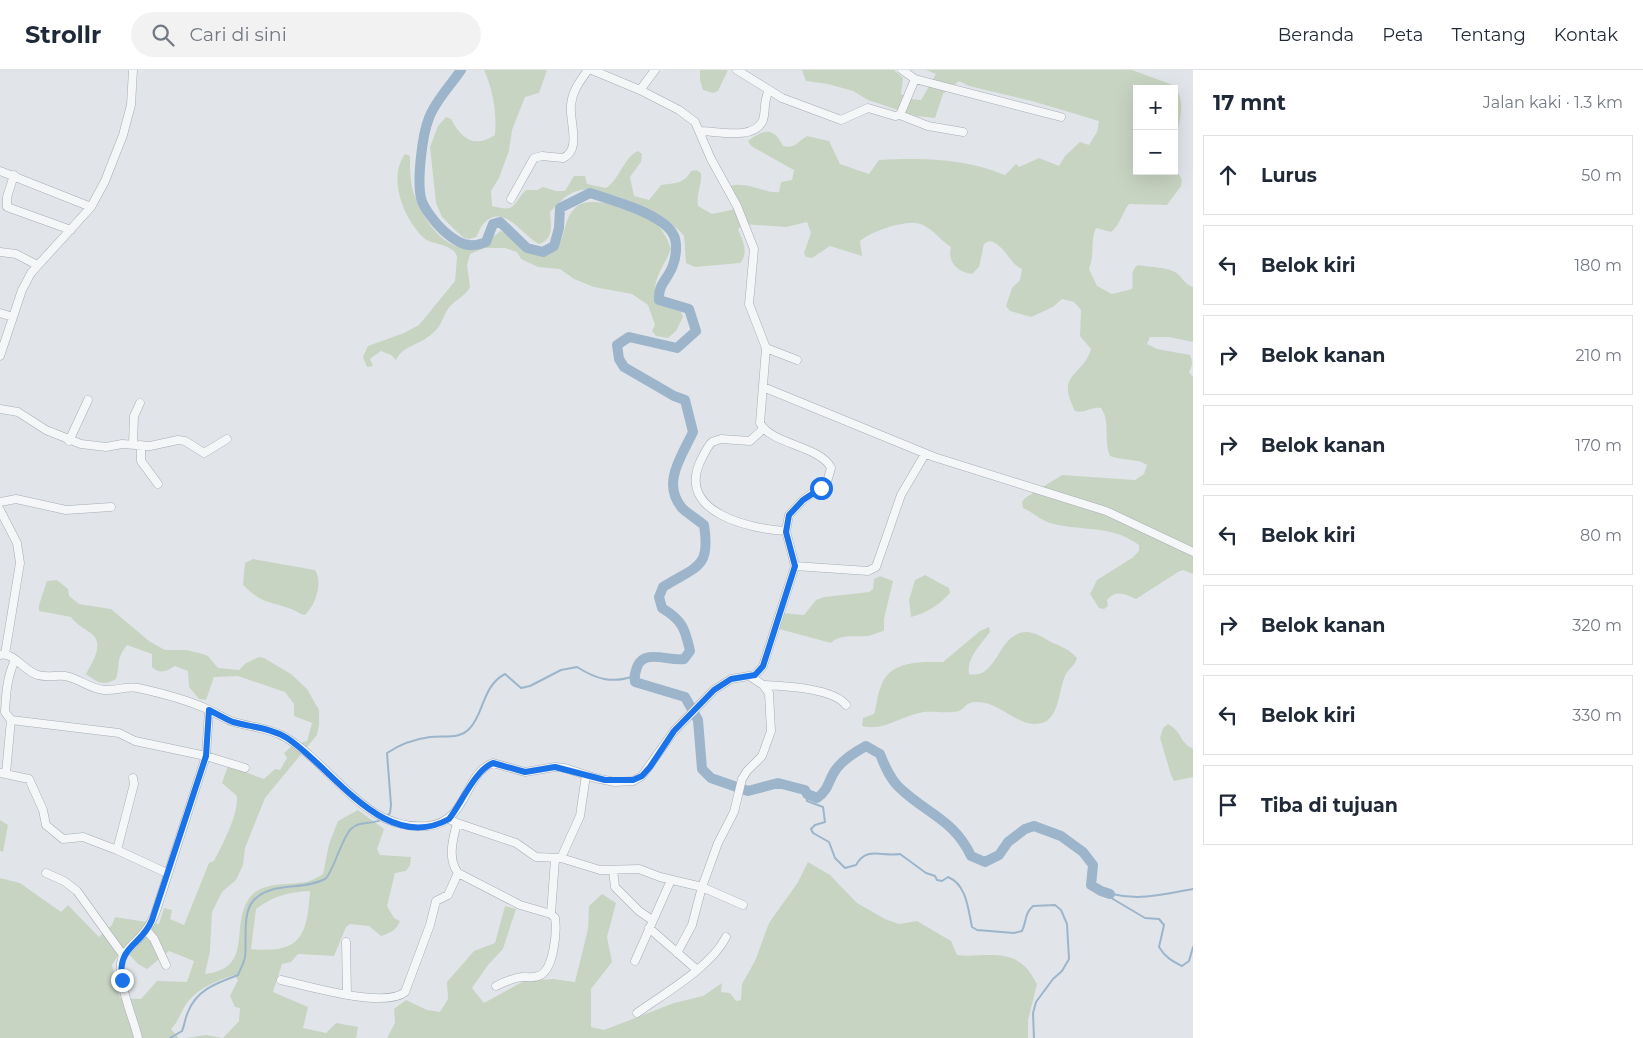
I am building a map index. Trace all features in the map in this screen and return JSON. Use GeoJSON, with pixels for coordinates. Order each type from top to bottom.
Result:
{"type":"FeatureCollection","features":[{"type":"Feature","properties":{"kind":"street"},"geometry":{"type":"LineString","coordinates":[[0,356],[22,290],[37,264],[91,207],[112,168],[131,105],[134,70]]}},
{"type":"Feature","properties":{"kind":"street"},"geometry":{"type":"LineString","coordinates":[[511,199],[534,158],[542,156],[563,158],[571,152],[574,140],[571,105],[573,95],[579,80],[588,70]]}},
{"type":"Feature","properties":{"kind":"street"},"geometry":{"type":"LineString","coordinates":[[592,70],[640,90],[687,116],[700,131],[710,159],[737,206],[754,249],[749,304],[766,348],[759,418],[763,428],[824,460],[831,468],[827,482],[803,500],[789,515],[786,532],[795,566],[763,666],[751,677]]}},
{"type":"Feature","properties":{"kind":"street"},"geometry":{"type":"LineString","coordinates":[[640,90],[655,70]]}},
{"type":"Feature","properties":{"kind":"street"},"geometry":{"type":"LineString","coordinates":[[902,70],[915,79],[1060,117]]}},
{"type":"Feature","properties":{"kind":"street"},"geometry":{"type":"LineString","coordinates":[[740,71],[792,103],[838,119],[845,120],[862,109],[868,108],[895,116],[900,114],[928,126],[963,132]]}},
{"type":"Feature","properties":{"kind":"street"},"geometry":{"type":"LineString","coordinates":[[900,114],[915,79]]}},
{"type":"Feature","properties":{"kind":"street"},"geometry":{"type":"LineString","coordinates":[[700,131],[745,132],[754,130],[763,121],[764,100],[769,90]]}},
{"type":"Feature","properties":{"kind":"street"},"geometry":{"type":"LineString","coordinates":[[0,171],[91,207]]}},
{"type":"Feature","properties":{"kind":"street"},"geometry":{"type":"LineString","coordinates":[[14,175],[7,197],[7,207],[9,209],[70,230]]}},
{"type":"Feature","properties":{"kind":"street"},"geometry":{"type":"LineString","coordinates":[[0,252],[16,254],[37,264]]}},
{"type":"Feature","properties":{"kind":"street"},"geometry":{"type":"LineString","coordinates":[[0,313],[13,317]]}},
{"type":"Feature","properties":{"kind":"street"},"geometry":{"type":"LineString","coordinates":[[766,348],[797,360]]}},
{"type":"Feature","properties":{"kind":"street"},"geometry":{"type":"LineString","coordinates":[[763,387],[925,454],[1106,511],[1193,552]]}},
{"type":"Feature","properties":{"kind":"street"},"geometry":{"type":"LineString","coordinates":[[69,441],[88,400]]}},
{"type":"Feature","properties":{"kind":"street"},"geometry":{"type":"LineString","coordinates":[[140,403],[134,416],[137,445],[141,461],[158,484]]}},
{"type":"Feature","properties":{"kind":"street"},"geometry":{"type":"LineString","coordinates":[[0,409],[18,412],[46,430],[69,441],[94,446],[155,446],[178,440],[185,441],[204,453],[227,439]]}},
{"type":"Feature","properties":{"kind":"street"},"geometry":{"type":"LineString","coordinates":[[763,428],[750,441],[721,439],[712,442],[698,466],[696,488],[706,504],[719,514],[755,527],[786,532]]}},
{"type":"Feature","properties":{"kind":"street"},"geometry":{"type":"LineString","coordinates":[[795,566],[868,571],[876,567],[901,495],[925,454]]}},
{"type":"Feature","properties":{"kind":"street"},"geometry":{"type":"LineString","coordinates":[[0,502],[16,499],[66,510],[111,507]]}},
{"type":"Feature","properties":{"kind":"street"},"geometry":{"type":"LineString","coordinates":[[0,510],[17,543],[20,557],[2,655],[15,660],[27,671],[38,676],[65,676],[106,690],[138,688],[183,700],[233,722],[271,731],[286,738],[311,757],[365,807],[400,825],[426,826],[449,819],[479,776],[493,763],[525,772],[555,767],[615,782],[633,780],[642,776],[674,731],[724,682],[735,678],[751,677],[763,685],[769,692],[771,731],[762,756],[746,771],[742,779],[734,812],[718,843],[702,887],[692,925],[677,953]]}},
{"type":"Feature","properties":{"kind":"street"},"geometry":{"type":"LineString","coordinates":[[15,660],[9,674],[6,690],[5,712],[12,720],[119,733],[135,741],[206,756],[245,768]]}},
{"type":"Feature","properties":{"kind":"street"},"geometry":{"type":"LineString","coordinates":[[763,685],[810,690],[838,698],[846,706]]}},
{"type":"Feature","properties":{"kind":"street"},"geometry":{"type":"LineString","coordinates":[[138,1038],[120,970],[123,954],[147,931],[206,756],[209,710]]}},
{"type":"Feature","properties":{"kind":"street"},"geometry":{"type":"LineString","coordinates":[[12,720],[3,773],[29,779],[46,825],[63,839],[83,837],[167,873]]}},
{"type":"Feature","properties":{"kind":"street"},"geometry":{"type":"LineString","coordinates":[[551,914],[558,859],[580,816],[586,775]]}},
{"type":"Feature","properties":{"kind":"street"},"geometry":{"type":"LineString","coordinates":[[117,850],[134,784],[133,778]]}},
{"type":"Feature","properties":{"kind":"street"},"geometry":{"type":"LineString","coordinates":[[449,819],[516,843],[536,857],[558,859],[590,868],[613,870],[640,869],[671,880],[702,887],[743,905]]}},
{"type":"Feature","properties":{"kind":"street"},"geometry":{"type":"LineString","coordinates":[[457,823],[452,862],[458,873],[520,905],[551,914],[555,918],[552,956],[546,970],[538,977],[516,978],[496,986]]}},
{"type":"Feature","properties":{"kind":"street"},"geometry":{"type":"LineString","coordinates":[[613,870],[615,887],[639,911],[652,920]]}},
{"type":"Feature","properties":{"kind":"street"},"geometry":{"type":"LineString","coordinates":[[46,873],[64,881],[77,892],[123,954]]}},
{"type":"Feature","properties":{"kind":"street"},"geometry":{"type":"LineString","coordinates":[[281,980],[347,995],[392,999],[406,992],[430,925],[436,901],[448,895],[458,873]]}},
{"type":"Feature","properties":{"kind":"street"},"geometry":{"type":"LineString","coordinates":[[635,961],[671,880]]}},
{"type":"Feature","properties":{"kind":"street"},"geometry":{"type":"LineString","coordinates":[[649,928],[696,969]]}},
{"type":"Feature","properties":{"kind":"street"},"geometry":{"type":"LineString","coordinates":[[147,931],[154,939],[166,965]]}},
{"type":"Feature","properties":{"kind":"street"},"geometry":{"type":"LineString","coordinates":[[637,1014],[720,950],[726,937]]}},
{"type":"Feature","properties":{"kind":"street"},"geometry":{"type":"LineString","coordinates":[[346,942],[347,995]]}},
{"type":"Feature","properties":{"kind":"green space"},"geometry":{"type":"Polygon","coordinates":[[[484,70],[547,70],[539,93],[525,97],[512,130],[509,151],[499,178],[491,191],[492,206],[510,208],[526,190],[537,190],[543,187],[556,191],[565,191],[574,176],[585,176],[587,184],[606,188],[615,179],[629,158],[638,151],[642,154],[641,162],[630,177],[634,196],[649,200],[661,185],[682,181],[691,171],[696,170],[701,173],[698,206],[712,214],[731,210],[740,204],[731,186],[740,185],[779,192],[781,182],[792,180],[794,170],[751,146],[748,141],[763,132],[772,133],[780,140],[783,146],[787,147],[793,146],[807,136],[829,141],[840,164],[869,174],[879,160],[912,159],[958,162],[989,169],[1005,175],[1016,164],[1019,167],[1039,158],[1059,166],[1065,156],[1080,142],[1089,145],[1097,132],[1099,121],[1032,101],[969,86],[959,81],[943,94],[935,118],[916,116],[868,100],[853,91],[828,84],[806,81],[802,70],[894,70],[903,78],[901,94],[910,99],[921,100],[936,74],[926,70],[1132,70],[1173,85],[1133,85],[1133,175],[1178,175],[1178,172],[1182,180],[1181,186],[1167,205],[1129,204],[1117,226],[1111,232],[1096,228],[1089,269],[1097,286],[1112,294],[1132,289],[1133,273],[1138,265],[1171,270],[1193,287],[1193,342],[1169,337],[1150,337],[1147,344],[1157,349],[1190,355],[1192,360],[1189,372],[1193,377],[1193,574],[1183,570],[1178,572],[1136,599],[1124,594],[1114,594],[1107,600],[1108,606],[1104,609],[1099,608],[1090,594],[1097,580],[1132,558],[1139,551],[1139,545],[1128,538],[1107,531],[1050,523],[1023,508],[1022,502],[1025,498],[1062,475],[1135,480],[1144,474],[1147,465],[1139,461],[1110,456],[1107,444],[1106,419],[1101,408],[1082,412],[1075,411],[1068,389],[1069,382],[1087,358],[1091,349],[1080,336],[1081,310],[1074,302],[1062,299],[1053,307],[1031,317],[1010,311],[1006,306],[1012,288],[1020,280],[1022,269],[999,246],[989,241],[984,244],[979,267],[972,274],[958,269],[954,265],[950,257],[951,247],[927,227],[916,223],[900,224],[866,237],[860,241],[862,256],[830,246],[812,258],[806,257],[804,253],[811,233],[807,222],[786,227],[742,224],[738,230],[745,251],[740,263],[695,267],[686,263],[684,236],[664,219],[617,196],[588,190],[569,194],[550,212],[551,227],[549,235],[544,242],[539,244],[506,218],[499,217],[491,218],[484,223],[476,237],[464,238],[442,217],[436,203],[430,147],[438,126],[446,117],[451,119],[464,136],[474,141],[481,141],[495,135],[494,102],[484,70]]]}},
{"type":"Feature","properties":{"kind":"green space"},"geometry":{"type":"Polygon","coordinates":[[[700,70],[728,70],[718,91],[713,93],[703,90],[700,70]]]}},
{"type":"Feature","properties":{"kind":"green space"},"geometry":{"type":"Polygon","coordinates":[[[1178,92],[1181,104],[1178,128],[1178,92]]]}},
{"type":"Feature","properties":{"kind":"green space"},"geometry":{"type":"Polygon","coordinates":[[[405,154],[410,156],[410,175],[413,189],[424,215],[439,235],[459,247],[470,248],[482,245],[500,231],[506,233],[526,249],[545,255],[562,238],[567,220],[575,208],[591,202],[626,208],[653,221],[664,234],[671,249],[658,276],[655,290],[656,297],[659,305],[681,312],[683,317],[676,331],[668,338],[656,336],[652,331],[655,325],[648,305],[632,294],[594,287],[574,279],[560,269],[538,267],[521,259],[517,252],[505,248],[485,248],[470,254],[467,265],[470,287],[448,309],[436,330],[424,340],[402,352],[396,360],[391,355],[381,351],[370,359],[373,366],[367,367],[363,357],[368,346],[404,333],[419,325],[455,281],[457,257],[455,252],[424,238],[410,221],[404,210],[400,198],[398,175],[400,164],[405,154]]]}},
{"type":"Feature","properties":{"kind":"green space"},"geometry":{"type":"Polygon","coordinates":[[[253,559],[315,570],[318,581],[317,593],[309,611],[305,615],[261,599],[243,585],[245,563],[253,559]]]}},
{"type":"Feature","properties":{"kind":"green space"},"geometry":{"type":"Polygon","coordinates":[[[925,575],[949,588],[950,593],[932,608],[911,617],[909,600],[915,580],[925,575]]]}},
{"type":"Feature","properties":{"kind":"green space"},"geometry":{"type":"Polygon","coordinates":[[[880,576],[893,581],[884,619],[884,631],[868,636],[838,638],[831,643],[779,629],[782,613],[804,615],[816,600],[824,597],[869,592],[873,589],[874,579],[880,576]]]}},
{"type":"Feature","properties":{"kind":"green space"},"geometry":{"type":"Polygon","coordinates":[[[57,580],[68,589],[69,596],[79,604],[111,609],[149,641],[165,650],[187,650],[203,654],[208,656],[218,668],[239,670],[246,663],[259,657],[264,658],[291,674],[307,689],[319,710],[317,735],[265,798],[245,848],[243,865],[236,880],[222,892],[212,912],[210,951],[205,974],[221,970],[230,963],[236,954],[241,919],[251,896],[262,888],[306,882],[323,874],[329,844],[338,821],[358,810],[384,829],[377,849],[380,855],[411,857],[410,865],[406,871],[395,873],[387,906],[394,918],[400,921],[392,931],[381,936],[369,926],[350,924],[346,927],[334,956],[298,954],[291,962],[282,964],[273,992],[308,1007],[303,1028],[326,1033],[336,1023],[358,1027],[356,1038],[223,1038],[239,1021],[240,1008],[235,1007],[230,996],[238,980],[234,975],[206,986],[190,1000],[171,1029],[179,1038],[0,1038],[0,878],[20,883],[61,912],[68,905],[99,937],[112,925],[115,917],[159,924],[164,908],[172,910],[170,919],[184,925],[209,863],[214,861],[235,812],[237,796],[222,783],[228,766],[264,779],[275,769],[280,770],[287,758],[284,753],[293,745],[307,741],[312,723],[294,716],[294,704],[285,692],[238,676],[214,677],[206,700],[199,699],[189,687],[188,671],[175,666],[166,671],[158,671],[152,667],[152,654],[127,645],[120,658],[116,679],[104,683],[94,680],[86,674],[96,652],[97,641],[94,636],[77,624],[71,617],[39,611],[39,605],[47,581],[57,580]],[[310,891],[295,892],[282,896],[256,909],[251,949],[268,950],[281,948],[291,945],[298,939],[307,920],[310,891]],[[123,948],[112,965],[120,998],[141,999],[157,981],[187,982],[194,961],[169,951],[147,969],[138,964],[123,948]]]}},
{"type":"Feature","properties":{"kind":"green space"},"geometry":{"type":"Polygon","coordinates":[[[989,627],[990,632],[972,657],[969,674],[979,674],[986,670],[1009,640],[1016,634],[1026,632],[1036,634],[1065,648],[1077,658],[1065,676],[1058,703],[1048,720],[1034,724],[1025,722],[993,705],[975,702],[970,703],[959,711],[924,712],[878,727],[862,726],[863,718],[874,714],[881,686],[891,671],[907,664],[943,662],[980,631],[989,627]]]}},
{"type":"Feature","properties":{"kind":"green space"},"geometry":{"type":"Polygon","coordinates":[[[1168,724],[1193,749],[1193,777],[1174,781],[1171,775],[1160,738],[1163,728],[1168,724]]]}},
{"type":"Feature","properties":{"kind":"green space"},"geometry":{"type":"Polygon","coordinates":[[[0,820],[8,825],[3,852],[0,851],[0,820]]]}},
{"type":"Feature","properties":{"kind":"green space"},"geometry":{"type":"Polygon","coordinates":[[[808,862],[830,875],[857,903],[885,919],[899,924],[917,921],[951,941],[957,955],[1008,957],[1025,967],[1037,984],[1028,1020],[1028,1038],[387,1038],[395,1023],[394,1009],[406,1000],[427,1010],[440,1012],[448,999],[447,982],[474,951],[495,943],[505,906],[516,909],[503,949],[488,965],[472,988],[484,1003],[524,981],[553,979],[575,982],[588,929],[589,906],[602,894],[616,903],[607,937],[612,962],[591,989],[591,1027],[604,1030],[674,1003],[703,996],[722,983],[721,992],[730,993],[736,1001],[741,1000],[742,984],[755,961],[769,923],[798,882],[808,862]]]}},
{"type":"Feature","properties":{"kind":"green space"},"geometry":{"type":"Polygon","coordinates":[[[206,1035],[223,1038],[185,1038],[206,1035]]]}},
{"type":"Feature","properties":{"kind":"waterway"},"geometry":{"type":"LineString","coordinates":[[461,70],[439,99],[429,118],[424,135],[420,169],[422,202],[434,221],[450,236],[464,244],[480,244],[486,242],[493,224],[500,222],[527,248],[543,252],[554,246],[559,228],[560,208],[590,193],[648,214],[667,227],[675,237],[676,250],[674,262],[660,289],[659,300],[689,309],[696,331],[677,348],[629,337],[617,345],[619,359],[624,367],[674,396],[685,400],[693,432],[679,460],[673,479],[673,489],[676,499],[682,508],[704,525],[705,550],[703,558],[698,565],[663,587],[659,597],[662,608],[682,625],[690,651],[684,659],[645,658],[640,661],[637,667],[635,682],[685,697],[698,720],[702,769],[711,778],[748,791],[778,783],[805,790],[807,794],[817,798],[827,787],[840,764],[866,746],[880,754],[889,774],[898,786],[957,834],[971,856],[985,862],[999,855],[1008,842],[1025,829],[1034,826],[1061,836],[1083,852],[1093,865],[1091,885],[1110,894]]}},
{"type":"Feature","properties":{"kind":"waterway"},"geometry":{"type":"LineString","coordinates":[[387,816],[390,813],[391,805],[387,753],[419,739],[456,736],[466,732],[475,722],[492,686],[497,679],[505,674],[521,688],[530,686],[561,670],[577,667],[591,675],[604,679],[618,680],[634,676]]}},
{"type":"Feature","properties":{"kind":"waterway"},"geometry":{"type":"LineString","coordinates":[[805,790],[807,801],[823,807],[825,822],[815,825],[811,829],[813,833],[829,842],[835,858],[845,868],[856,865],[860,859],[870,854],[900,854],[926,873],[935,876],[937,880],[942,881],[948,877],[954,881],[966,898],[972,927],[977,930],[1014,933],[1022,931],[1027,915],[1033,906],[1055,905],[1061,910],[1067,924],[1069,959],[1062,971],[1053,979],[1036,1002],[1033,1013],[1034,1038]]}},
{"type":"Feature","properties":{"kind":"waterway"},"geometry":{"type":"LineString","coordinates":[[170,1038],[182,1031],[192,1004],[202,992],[215,984],[238,975],[245,957],[247,913],[253,901],[260,895],[277,888],[307,885],[325,879],[331,871],[344,840],[351,829],[358,824],[383,819]]}},
{"type":"Feature","properties":{"kind":"waterway"},"geometry":{"type":"LineString","coordinates":[[1112,894],[1143,897],[1193,889]]}},
{"type":"Feature","properties":{"kind":"waterway"},"geometry":{"type":"LineString","coordinates":[[1110,894],[1113,899],[1145,918],[1159,919],[1164,925],[1159,947],[1172,960],[1182,966],[1189,961],[1193,947]]}},
{"type":"Feature","properties":{"kind":"route"},"geometry":{"type":"LineString","coordinates":[[122,980],[120,970],[123,954],[147,931],[160,899],[165,878],[206,756],[209,710],[233,722],[271,731],[286,738],[311,757],[365,807],[378,816],[400,825],[436,825],[449,819],[475,780],[486,767],[493,763],[525,772],[555,767],[615,782],[633,780],[642,776],[674,731],[714,690],[731,679],[751,677],[760,671],[795,566],[786,532],[789,515],[803,500],[821,488]]}}]}
